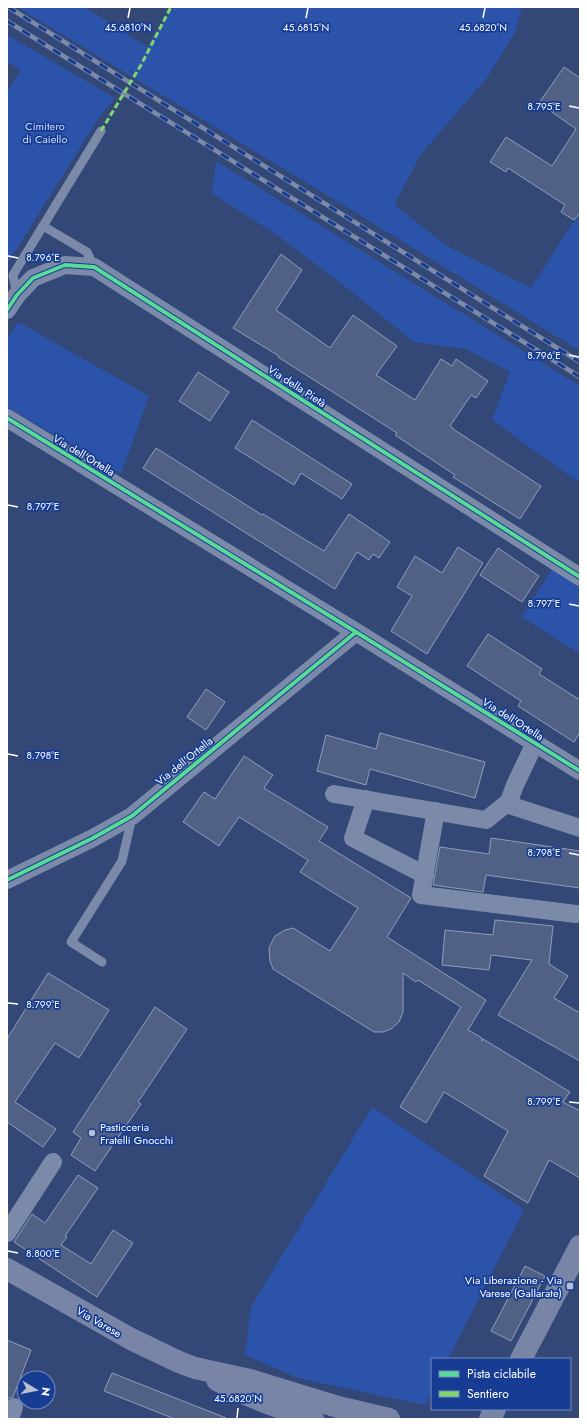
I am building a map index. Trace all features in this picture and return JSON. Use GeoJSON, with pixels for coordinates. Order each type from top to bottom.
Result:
{"type":"FeatureCollection","features":[{"type":"Feature","properties":{"kind":"main road"},"geometry":{"type":"LineString","coordinates":[[522,1358],[580,1246]]}},
{"type":"Feature","properties":{"kind":"main road","name":"Via Varese"},"geometry":{"type":"LineString","coordinates":[[7,1269],[162,1355],[195,1368],[239,1392],[268,1404],[313,1419]]}},
{"type":"Feature","properties":{"kind":"main road","name":"Via Varese"},"geometry":{"type":"LineString","coordinates":[[195,1368],[250,1380],[319,1402],[389,1419]]}},
{"type":"Feature","properties":{"kind":"main road"},"geometry":{"type":"LineString","coordinates":[[490,1419],[494,1410]]}},
{"type":"Feature","properties":{"kind":"street","name":"Via della Pietà"},"geometry":{"type":"LineString","coordinates":[[7,310],[17,295],[33,278],[65,265],[94,267],[580,577]]}},
{"type":"Feature","properties":{"kind":"street","name":"Via dell'Ortella"},"geometry":{"type":"LineString","coordinates":[[7,418],[580,771]]}},
{"type":"Feature","properties":{"kind":"street","name":"Via dell'Ortella"},"geometry":{"type":"LineString","coordinates":[[7,880],[93,838],[132,816],[356,632]]}},
{"type":"Feature","properties":{"kind":"street"},"geometry":{"type":"LineString","coordinates":[[334,794],[486,820],[508,804],[515,785],[536,743]]}},
{"type":"Feature","properties":{"kind":"street"},"geometry":{"type":"LineString","coordinates":[[366,799],[353,838],[425,875]]}},
{"type":"Feature","properties":{"kind":"street"},"geometry":{"type":"LineString","coordinates":[[508,804],[580,828]]}},
{"type":"Feature","properties":{"kind":"street"},"geometry":{"type":"LineString","coordinates":[[436,811],[421,895],[576,914]]}},
{"type":"Feature","properties":{"kind":"street"},"geometry":{"type":"LineString","coordinates":[[7,1233],[53,1162]]}},
{"type":"Feature","properties":{"kind":"lane"},"geometry":{"type":"LineString","coordinates":[[17,295],[14,275],[101,131]]}},
{"type":"Feature","properties":{"kind":"lane"},"geometry":{"type":"LineString","coordinates":[[43,226],[86,252],[94,267]]}},
{"type":"Feature","properties":{"kind":"lane"},"geometry":{"type":"LineString","coordinates":[[102,962],[71,942],[122,862],[132,816]]}},
{"type":"Feature","properties":{"kind":"green space"},"geometry":{"type":"Polygon","coordinates":[[[17,7],[85,7],[147,47],[173,7],[522,7],[515,32],[487,78],[421,154],[394,205],[449,247],[531,288],[580,212],[580,351],[363,217],[17,7]]]}},
{"type":"Feature","properties":{"kind":"green space","name":"Cimitero di Caiello"},"geometry":{"type":"Polygon","coordinates":[[[7,35],[115,98],[98,119],[7,264],[7,91],[21,70],[7,61],[7,35]]]}},
{"type":"Feature","properties":{"kind":"green space"},"geometry":{"type":"Polygon","coordinates":[[[216,161],[580,386],[580,479],[574,479],[492,420],[510,372],[466,349],[414,342],[342,284],[277,235],[212,193],[216,161]]]}},
{"type":"Feature","properties":{"kind":"green space"},"geometry":{"type":"Polygon","coordinates":[[[18,322],[149,396],[121,474],[7,407],[7,341],[18,322]]]}},
{"type":"Feature","properties":{"kind":"green space"},"geometry":{"type":"Polygon","coordinates":[[[552,569],[580,586],[580,654],[522,617],[552,569]]]}},
{"type":"Feature","properties":{"kind":"green space"},"geometry":{"type":"Polygon","coordinates":[[[372,1107],[524,1210],[449,1358],[431,1358],[431,1394],[425,1405],[298,1378],[245,1355],[251,1307],[372,1107]]]}},
{"type":"Feature","properties":{"kind":"building"},"geometry":{"type":"Polygon","coordinates":[[[564,67],[580,78],[580,215],[579,214],[574,220],[561,212],[565,205],[508,168],[506,172],[490,162],[506,137],[552,166],[576,129],[539,103],[564,67]]]}},
{"type":"Feature","properties":{"kind":"building"},"geometry":{"type":"Polygon","coordinates":[[[281,254],[302,270],[276,310],[330,348],[353,315],[397,346],[376,375],[415,400],[441,359],[452,366],[456,359],[488,381],[476,398],[471,395],[450,426],[541,486],[520,519],[453,477],[455,475],[395,435],[397,433],[278,357],[279,356],[233,328],[281,254]]]}},
{"type":"Feature","properties":{"kind":"building"},"geometry":{"type":"Polygon","coordinates":[[[198,372],[229,392],[210,421],[179,401],[198,372]]]}},
{"type":"Feature","properties":{"kind":"building"},"geometry":{"type":"Polygon","coordinates":[[[252,420],[352,484],[342,499],[301,473],[294,485],[235,448],[252,420]]]}},
{"type":"Feature","properties":{"kind":"building"},"geometry":{"type":"Polygon","coordinates":[[[156,448],[262,515],[263,514],[324,551],[349,514],[390,542],[379,558],[373,554],[369,560],[357,552],[335,589],[143,468],[156,448]]]}},
{"type":"Feature","properties":{"kind":"building"},"geometry":{"type":"Polygon","coordinates":[[[458,547],[483,563],[427,654],[391,631],[412,596],[397,587],[415,556],[442,573],[458,547]]]}},
{"type":"Feature","properties":{"kind":"building"},"geometry":{"type":"Polygon","coordinates":[[[498,548],[539,576],[522,602],[480,575],[498,548]]]}},
{"type":"Feature","properties":{"kind":"building"},"geometry":{"type":"Polygon","coordinates":[[[488,634],[542,669],[539,674],[580,700],[580,732],[574,742],[518,706],[521,701],[467,666],[488,634]]]}},
{"type":"Feature","properties":{"kind":"building"},"geometry":{"type":"Polygon","coordinates":[[[206,689],[225,702],[206,730],[187,717],[206,689]]]}},
{"type":"Feature","properties":{"kind":"building"},"geometry":{"type":"Polygon","coordinates":[[[380,733],[485,762],[475,798],[370,769],[366,785],[317,771],[326,735],[376,749],[380,733]]]}},
{"type":"Feature","properties":{"kind":"building"},"geometry":{"type":"Polygon","coordinates":[[[244,756],[273,775],[264,788],[328,827],[319,841],[411,898],[387,937],[486,1000],[468,1030],[482,1038],[482,1041],[483,1039],[570,1092],[563,1102],[580,1111],[580,1178],[549,1160],[528,1203],[484,1176],[508,1131],[444,1092],[426,1123],[400,1107],[461,1007],[418,980],[416,982],[403,973],[403,1012],[399,1022],[391,1029],[383,1032],[374,1032],[273,969],[270,961],[269,948],[275,936],[285,930],[293,928],[330,951],[358,908],[300,872],[308,860],[239,817],[219,846],[183,822],[204,792],[215,799],[244,756]]]}},
{"type":"Feature","properties":{"kind":"building"},"geometry":{"type":"Polygon","coordinates":[[[491,838],[580,851],[580,888],[486,875],[483,892],[433,885],[440,847],[489,854],[491,838]]]}},
{"type":"Feature","properties":{"kind":"building"},"geometry":{"type":"Polygon","coordinates":[[[495,920],[553,926],[549,964],[568,976],[554,998],[580,1013],[580,1061],[498,1015],[532,960],[491,955],[489,970],[442,965],[445,930],[493,935],[495,920]]]}},
{"type":"Feature","properties":{"kind":"building"},"geometry":{"type":"Polygon","coordinates":[[[48,973],[109,1010],[79,1058],[55,1043],[15,1102],[56,1129],[43,1147],[7,1122],[7,1039],[48,973]]]}},
{"type":"Feature","properties":{"kind":"building"},"geometry":{"type":"Polygon","coordinates":[[[155,1007],[187,1029],[138,1102],[141,1104],[95,1171],[71,1155],[81,1138],[73,1132],[155,1007]]]}},
{"type":"Feature","properties":{"kind":"building"},"geometry":{"type":"Polygon","coordinates":[[[78,1175],[98,1188],[65,1236],[67,1237],[61,1245],[91,1264],[113,1230],[133,1243],[97,1297],[14,1242],[32,1214],[45,1223],[78,1175]]]}},
{"type":"Feature","properties":{"kind":"building"},"geometry":{"type":"Polygon","coordinates":[[[525,1266],[545,1276],[511,1341],[491,1331],[525,1266]]]}},
{"type":"Feature","properties":{"kind":"building"},"geometry":{"type":"Polygon","coordinates":[[[7,1340],[31,1350],[23,1370],[16,1370],[16,1389],[13,1397],[7,1399],[7,1340]]]}},
{"type":"Feature","properties":{"kind":"building"},"geometry":{"type":"Polygon","coordinates":[[[112,1373],[226,1418],[175,1419],[104,1391],[112,1373]]]}},
{"type":"Feature","properties":{"kind":"railway"},"geometry":{"type":"LineString","coordinates":[[8,7],[580,362]]}},
{"type":"Feature","properties":{"kind":"railway"},"geometry":{"type":"LineString","coordinates":[[7,21],[580,377]]}},
{"type":"Feature","properties":{"kind":"marked path"},"geometry":{"type":"LineString","coordinates":[[101,131],[141,65],[171,7]]}},
{"type":"Feature","properties":{"kind":"cycle path"},"geometry":{"type":"LineString","coordinates":[[7,310],[17,295],[33,278],[65,265],[94,267],[580,577]]}},
{"type":"Feature","properties":{"kind":"cycle path"},"geometry":{"type":"LineString","coordinates":[[7,418],[580,771]]}},
{"type":"Feature","properties":{"kind":"cycle path"},"geometry":{"type":"LineString","coordinates":[[7,880],[93,838],[132,816],[356,632]]}},
{"type":"Feature","properties":{"kind":"place","name":"Pasticceria Fratelli Gnocchi"},"geometry":{"type":"Point","coordinates":[92,1133]}},
{"type":"Feature","properties":{"kind":"place","name":"Via Liberazione - Via Varese (Gallarate)"},"geometry":{"type":"Point","coordinates":[570,1286]}}]}
